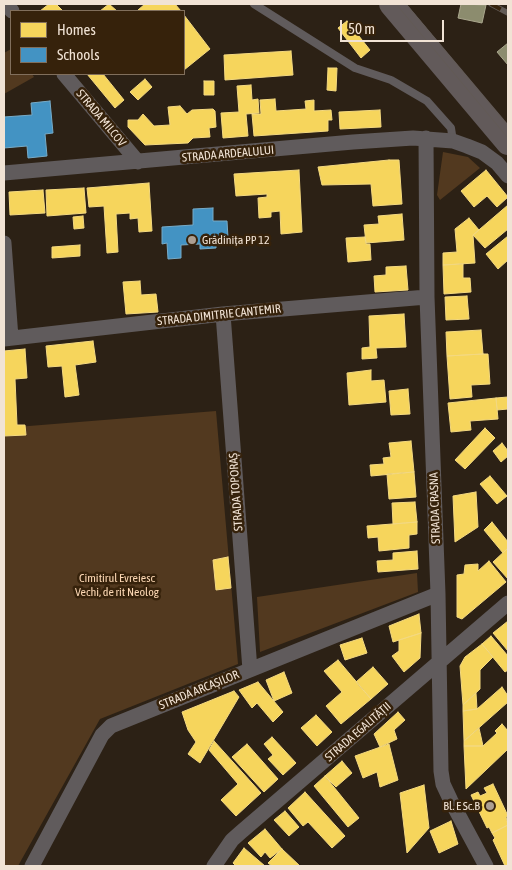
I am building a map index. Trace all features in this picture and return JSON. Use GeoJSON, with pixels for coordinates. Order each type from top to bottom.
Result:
{"type":"FeatureCollection","features":[{"type":"Feature","properties":{"kind":"main road"},"geometry":{"type":"LineString","coordinates":[[391,4],[508,143]]}},
{"type":"Feature","properties":{"kind":"main road"},"geometry":{"type":"LineString","coordinates":[[410,4],[508,121]]}},
{"type":"Feature","properties":{"kind":"street","name":"STRADA MILCOV"},"geometry":{"type":"LineString","coordinates":[[65,75],[138,162]]}},
{"type":"Feature","properties":{"kind":"street","name":"STRADA ARDEALULUI"},"geometry":{"type":"LineString","coordinates":[[4,173],[353,142],[426,138],[453,142],[482,152],[497,163],[508,176]]}},
{"type":"Feature","properties":{"kind":"street","name":"STRADA CRASNA"},"geometry":{"type":"LineString","coordinates":[[426,138],[427,297],[438,594],[440,754],[444,784],[486,866]]}},
{"type":"Feature","properties":{"kind":"street","name":"STRADA DIMITRIE CANTEMIR"},"geometry":{"type":"LineString","coordinates":[[4,243],[8,338],[223,314],[427,297]]}},
{"type":"Feature","properties":{"kind":"street","name":"STRADA TOPORAȘ"},"geometry":{"type":"LineString","coordinates":[[223,314],[250,670]]}},
{"type":"Feature","properties":{"kind":"street","name":"STRADA ARCAȘILOR"},"geometry":{"type":"LineString","coordinates":[[32,866],[106,730],[118,723],[438,594]]}},
{"type":"Feature","properties":{"kind":"street","name":"STRADA EGALITĂȚII"},"geometry":{"type":"LineString","coordinates":[[214,866],[232,840],[508,603]]}},
{"type":"Feature","properties":{"kind":"lane"},"geometry":{"type":"LineString","coordinates":[[254,4],[355,68],[391,80],[427,101],[450,128],[453,142]]}},
{"type":"Feature","properties":{"kind":"green space"},"geometry":{"type":"Polygon","coordinates":[[[10,50],[10,75],[33,75],[34,77],[4,94],[4,53],[10,50]]]}},
{"type":"Feature","properties":{"kind":"green space"},"geometry":{"type":"Polygon","coordinates":[[[443,152],[468,157],[480,168],[440,200],[437,195],[443,152]]]}},
{"type":"Feature","properties":{"kind":"green space","name":"Cimitirul Evreiesc Vechi, de rit Neolog"},"geometry":{"type":"Polygon","coordinates":[[[216,411],[238,664],[100,719],[18,866],[4,866],[4,428],[216,411]]]}},
{"type":"Feature","properties":{"kind":"green space"},"geometry":{"type":"Polygon","coordinates":[[[417,573],[418,592],[260,652],[257,597],[417,573]]]}},
{"type":"Feature","properties":{"kind":"building: Homes"},"geometry":{"type":"Polygon","coordinates":[[[49,4],[56,4],[62,10],[41,10],[49,4]]]}},
{"type":"Feature","properties":{"kind":"building: Homes"},"geometry":{"type":"Polygon","coordinates":[[[109,4],[116,10],[101,10],[109,4]]]}},
{"type":"Feature","properties":{"kind":"building: Homes"},"geometry":{"type":"Polygon","coordinates":[[[145,4],[175,4],[180,10],[138,10],[145,4]]]}},
{"type":"Feature","properties":{"kind":"building: Homes"},"geometry":{"type":"Polygon","coordinates":[[[185,16],[210,49],[185,69],[185,16]]]}},
{"type":"Feature","properties":{"kind":"building: Homes"},"geometry":{"type":"Polygon","coordinates":[[[347,21],[370,50],[361,58],[338,28],[347,21]]]}},
{"type":"Feature","properties":{"kind":"building: Homes"},"geometry":{"type":"Polygon","coordinates":[[[291,51],[293,75],[225,80],[224,55],[291,51]]]}},
{"type":"Feature","properties":{"kind":"building: Homes"},"geometry":{"type":"Polygon","coordinates":[[[328,68],[337,68],[336,91],[327,90],[328,68]]]}},
{"type":"Feature","properties":{"kind":"building: Homes"},"geometry":{"type":"Polygon","coordinates":[[[88,75],[104,75],[124,100],[115,108],[88,75]]]}},
{"type":"Feature","properties":{"kind":"building: Homes"},"geometry":{"type":"Polygon","coordinates":[[[145,79],[152,87],[138,100],[130,92],[145,79]]]}},
{"type":"Feature","properties":{"kind":"building: Homes"},"geometry":{"type":"Polygon","coordinates":[[[204,81],[214,81],[214,95],[204,95],[204,81]]]}},
{"type":"Feature","properties":{"kind":"building: Homes"},"geometry":{"type":"Polygon","coordinates":[[[251,85],[252,100],[258,99],[259,113],[246,114],[248,136],[223,138],[221,113],[239,112],[237,86],[251,85]]]}},
{"type":"Feature","properties":{"kind":"building: Homes"},"geometry":{"type":"Polygon","coordinates":[[[275,99],[276,111],[306,109],[305,101],[314,100],[314,111],[331,110],[332,120],[328,120],[328,131],[254,136],[252,114],[261,114],[260,100],[275,99]]]}},
{"type":"Feature","properties":{"kind":"building: Homes"},"geometry":{"type":"Polygon","coordinates":[[[180,106],[187,114],[192,110],[213,109],[215,111],[216,127],[209,128],[210,137],[193,138],[188,143],[145,145],[128,127],[128,120],[138,120],[143,114],[154,126],[170,125],[168,107],[180,106]]]}},
{"type":"Feature","properties":{"kind":"building: Homes"},"geometry":{"type":"Polygon","coordinates":[[[380,110],[381,127],[340,129],[339,112],[380,110]]]}},
{"type":"Feature","properties":{"kind":"building: Homes"},"geometry":{"type":"Polygon","coordinates":[[[399,160],[402,204],[373,206],[371,184],[322,185],[318,167],[399,160]]]}},
{"type":"Feature","properties":{"kind":"building: Homes"},"geometry":{"type":"Polygon","coordinates":[[[299,170],[302,232],[281,234],[280,211],[271,212],[271,217],[259,218],[258,198],[267,197],[267,194],[236,196],[234,174],[299,170]]]}},
{"type":"Feature","properties":{"kind":"building: Homes"},"geometry":{"type":"Polygon","coordinates":[[[486,170],[508,197],[497,207],[487,196],[474,207],[461,191],[486,170]]]}},
{"type":"Feature","properties":{"kind":"building: Homes"},"geometry":{"type":"Polygon","coordinates":[[[149,183],[152,231],[139,232],[138,218],[130,219],[130,213],[116,214],[118,252],[107,253],[104,206],[89,207],[87,188],[149,183]]]}},
{"type":"Feature","properties":{"kind":"building: Homes"},"geometry":{"type":"Polygon","coordinates":[[[84,188],[86,213],[47,216],[46,190],[84,188]]]}},
{"type":"Feature","properties":{"kind":"building: Homes"},"geometry":{"type":"Polygon","coordinates":[[[43,190],[45,213],[10,215],[9,192],[43,190]]]}},
{"type":"Feature","properties":{"kind":"building: Homes"},"geometry":{"type":"Polygon","coordinates":[[[508,205],[508,229],[485,248],[473,235],[508,205]]]}},
{"type":"Feature","properties":{"kind":"building: Homes"},"geometry":{"type":"Polygon","coordinates":[[[402,214],[404,240],[366,243],[364,225],[379,224],[378,216],[402,214]]]}},
{"type":"Feature","properties":{"kind":"building: Homes"},"geometry":{"type":"Polygon","coordinates":[[[83,216],[84,228],[74,229],[73,217],[83,216]]]}},
{"type":"Feature","properties":{"kind":"building: Homes"},"geometry":{"type":"Polygon","coordinates":[[[469,218],[479,230],[473,235],[475,263],[443,265],[443,253],[457,252],[455,229],[469,218]]]}},
{"type":"Feature","properties":{"kind":"building: Homes"},"geometry":{"type":"Polygon","coordinates":[[[508,236],[508,260],[498,269],[486,254],[508,236]]]}},
{"type":"Feature","properties":{"kind":"building: Homes"},"geometry":{"type":"Polygon","coordinates":[[[365,237],[366,244],[370,244],[371,260],[348,262],[346,238],[365,237]]]}},
{"type":"Feature","properties":{"kind":"building: Homes"},"geometry":{"type":"Polygon","coordinates":[[[80,245],[80,256],[52,258],[52,247],[80,245]]]}},
{"type":"Feature","properties":{"kind":"building: Homes"},"geometry":{"type":"Polygon","coordinates":[[[463,264],[463,278],[470,278],[471,292],[444,294],[443,265],[463,264]]]}},
{"type":"Feature","properties":{"kind":"building: Homes"},"geometry":{"type":"Polygon","coordinates":[[[406,266],[408,290],[375,292],[374,276],[386,275],[386,267],[406,266]]]}},
{"type":"Feature","properties":{"kind":"building: Homes"},"geometry":{"type":"Polygon","coordinates":[[[140,281],[141,295],[156,294],[158,312],[126,314],[123,282],[140,281]]]}},
{"type":"Feature","properties":{"kind":"building: Homes"},"geometry":{"type":"Polygon","coordinates":[[[467,296],[469,319],[446,320],[445,297],[467,296]]]}},
{"type":"Feature","properties":{"kind":"building: Homes"},"geometry":{"type":"Polygon","coordinates":[[[404,314],[406,347],[376,348],[377,358],[362,359],[362,348],[370,347],[369,316],[404,314]]]}},
{"type":"Feature","properties":{"kind":"building: Homes"},"geometry":{"type":"Polygon","coordinates":[[[481,330],[483,354],[447,356],[446,332],[481,330]]]}},
{"type":"Feature","properties":{"kind":"building: Homes"},"geometry":{"type":"Polygon","coordinates":[[[93,341],[96,362],[75,365],[79,395],[65,397],[62,366],[48,367],[46,346],[93,341]]]}},
{"type":"Feature","properties":{"kind":"building: Homes"},"geometry":{"type":"Polygon","coordinates":[[[25,349],[27,378],[15,379],[17,425],[25,425],[26,435],[4,436],[4,351],[25,349]]]}},
{"type":"Feature","properties":{"kind":"building: Homes"},"geometry":{"type":"Polygon","coordinates":[[[488,354],[490,384],[471,385],[472,397],[450,399],[447,356],[488,354]]]}},
{"type":"Feature","properties":{"kind":"building: Homes"},"geometry":{"type":"Polygon","coordinates":[[[371,370],[371,381],[384,380],[386,402],[349,405],[347,373],[371,370]]]}},
{"type":"Feature","properties":{"kind":"building: Homes"},"geometry":{"type":"Polygon","coordinates":[[[408,389],[410,414],[391,415],[389,391],[408,389]]]}},
{"type":"Feature","properties":{"kind":"building: Homes"},"geometry":{"type":"Polygon","coordinates":[[[508,397],[508,409],[497,410],[496,398],[508,397]]]}},
{"type":"Feature","properties":{"kind":"building: Homes"},"geometry":{"type":"Polygon","coordinates":[[[496,398],[498,419],[470,421],[471,430],[451,432],[448,403],[496,398]]]}},
{"type":"Feature","properties":{"kind":"building: Homes"},"geometry":{"type":"Polygon","coordinates":[[[485,428],[495,438],[465,469],[455,460],[485,428]]]}},
{"type":"Feature","properties":{"kind":"building: Homes"},"geometry":{"type":"Polygon","coordinates":[[[411,441],[414,472],[371,476],[370,465],[384,464],[383,458],[391,457],[389,443],[411,441]]]}},
{"type":"Feature","properties":{"kind":"building: Homes"},"geometry":{"type":"Polygon","coordinates":[[[502,443],[508,451],[508,456],[501,462],[493,451],[502,443]]]}},
{"type":"Feature","properties":{"kind":"building: Homes"},"geometry":{"type":"Polygon","coordinates":[[[414,472],[416,497],[389,499],[387,474],[414,472]]]}},
{"type":"Feature","properties":{"kind":"building: Homes"},"geometry":{"type":"Polygon","coordinates":[[[490,476],[507,496],[497,504],[480,484],[490,476]]]}},
{"type":"Feature","properties":{"kind":"building: Homes"},"geometry":{"type":"Polygon","coordinates":[[[476,492],[478,527],[455,542],[453,496],[476,492]]]}},
{"type":"Feature","properties":{"kind":"building: Homes"},"geometry":{"type":"Polygon","coordinates":[[[415,502],[417,522],[393,524],[392,503],[415,502]]]}},
{"type":"Feature","properties":{"kind":"building: Homes"},"geometry":{"type":"Polygon","coordinates":[[[417,522],[417,534],[409,535],[409,548],[379,551],[378,537],[368,538],[367,526],[417,522]]]}},
{"type":"Feature","properties":{"kind":"building: Homes"},"geometry":{"type":"Polygon","coordinates":[[[492,522],[508,542],[508,548],[503,553],[484,530],[492,522]]]}},
{"type":"Feature","properties":{"kind":"building: Homes"},"geometry":{"type":"Polygon","coordinates":[[[508,548],[508,579],[493,562],[508,548]]]}},
{"type":"Feature","properties":{"kind":"building: Homes"},"geometry":{"type":"Polygon","coordinates":[[[417,551],[418,569],[378,572],[377,561],[393,560],[393,553],[417,551]]]}},
{"type":"Feature","properties":{"kind":"building: Homes"},"geometry":{"type":"Polygon","coordinates":[[[228,557],[231,588],[216,590],[213,560],[228,557]]]}},
{"type":"Feature","properties":{"kind":"building: Homes"},"geometry":{"type":"Polygon","coordinates":[[[489,561],[506,582],[462,619],[457,617],[457,575],[464,574],[465,565],[478,564],[478,571],[489,561]]]}},
{"type":"Feature","properties":{"kind":"building: Homes"},"geometry":{"type":"Polygon","coordinates":[[[419,614],[421,633],[393,642],[389,626],[419,614]]]}},
{"type":"Feature","properties":{"kind":"building: Homes"},"geometry":{"type":"Polygon","coordinates":[[[508,621],[508,651],[493,633],[508,621]]]}},
{"type":"Feature","properties":{"kind":"building: Homes"},"geometry":{"type":"Polygon","coordinates":[[[421,633],[420,658],[404,672],[392,656],[399,651],[399,640],[421,633]]]}},
{"type":"Feature","properties":{"kind":"building: Homes"},"geometry":{"type":"Polygon","coordinates":[[[491,636],[508,656],[508,670],[505,672],[482,644],[491,636]]]}},
{"type":"Feature","properties":{"kind":"building: Homes"},"geometry":{"type":"Polygon","coordinates":[[[362,638],[367,653],[345,660],[340,645],[362,638]]]}},
{"type":"Feature","properties":{"kind":"building: Homes"},"geometry":{"type":"Polygon","coordinates":[[[482,644],[493,657],[480,670],[480,689],[463,705],[460,666],[465,657],[482,644]]]}},
{"type":"Feature","properties":{"kind":"building: Homes"},"geometry":{"type":"Polygon","coordinates":[[[338,660],[371,699],[341,724],[326,706],[342,692],[324,671],[338,660]]]}},
{"type":"Feature","properties":{"kind":"building: Homes"},"geometry":{"type":"Polygon","coordinates":[[[373,667],[388,684],[371,699],[356,682],[373,667]]]}},
{"type":"Feature","properties":{"kind":"building: Homes"},"geometry":{"type":"Polygon","coordinates":[[[284,672],[292,693],[274,701],[266,680],[284,672]]]}},
{"type":"Feature","properties":{"kind":"building: Homes"},"geometry":{"type":"Polygon","coordinates":[[[258,682],[283,712],[273,722],[257,703],[252,708],[239,690],[258,682]]]}},
{"type":"Feature","properties":{"kind":"building: Homes"},"geometry":{"type":"Polygon","coordinates":[[[502,687],[508,696],[508,702],[464,741],[463,711],[477,709],[502,687]]]}},
{"type":"Feature","properties":{"kind":"building: Homes"},"geometry":{"type":"Polygon","coordinates":[[[234,691],[239,697],[200,763],[188,754],[196,742],[188,730],[182,712],[234,691]]]}},
{"type":"Feature","properties":{"kind":"building: Homes"},"geometry":{"type":"Polygon","coordinates":[[[476,693],[477,709],[463,711],[463,705],[476,693]]]}},
{"type":"Feature","properties":{"kind":"building: Homes"},"geometry":{"type":"Polygon","coordinates":[[[398,712],[405,720],[394,730],[397,739],[380,747],[374,734],[398,712]]]}},
{"type":"Feature","properties":{"kind":"building: Homes"},"geometry":{"type":"Polygon","coordinates":[[[316,715],[332,732],[317,746],[301,728],[316,715]]]}},
{"type":"Feature","properties":{"kind":"building: Homes"},"geometry":{"type":"Polygon","coordinates":[[[502,724],[508,731],[508,749],[466,789],[464,746],[483,746],[497,733],[495,731],[502,724]]]}},
{"type":"Feature","properties":{"kind":"building: Homes"},"geometry":{"type":"Polygon","coordinates":[[[479,728],[483,746],[464,746],[464,741],[479,728]]]}},
{"type":"Feature","properties":{"kind":"building: Homes"},"geometry":{"type":"Polygon","coordinates":[[[272,737],[296,763],[283,775],[268,759],[273,755],[264,744],[272,737]]]}},
{"type":"Feature","properties":{"kind":"building: Homes"},"geometry":{"type":"Polygon","coordinates":[[[214,741],[261,793],[236,816],[221,800],[238,784],[209,750],[214,741]]]}},
{"type":"Feature","properties":{"kind":"building: Homes"},"geometry":{"type":"Polygon","coordinates":[[[247,744],[278,779],[264,792],[232,757],[247,744]]]}},
{"type":"Feature","properties":{"kind":"building: Homes"},"geometry":{"type":"Polygon","coordinates":[[[389,744],[398,780],[380,787],[377,772],[363,778],[355,756],[389,744]]]}},
{"type":"Feature","properties":{"kind":"building: Homes"},"geometry":{"type":"Polygon","coordinates":[[[342,761],[352,773],[336,787],[325,776],[342,761]]]}},
{"type":"Feature","properties":{"kind":"building: Homes"},"geometry":{"type":"Polygon","coordinates":[[[325,776],[359,818],[348,827],[314,786],[325,776]]]}},
{"type":"Feature","properties":{"kind":"building: Homes","name":"Bl. E Sc.B"},"geometry":{"type":"Polygon","coordinates":[[[493,784],[508,816],[506,817],[508,825],[492,833],[489,827],[487,828],[471,795],[478,792],[480,796],[487,793],[484,788],[493,784]]]}},
{"type":"Feature","properties":{"kind":"building: Homes"},"geometry":{"type":"Polygon","coordinates":[[[424,785],[429,828],[407,853],[400,793],[424,785]]]}},
{"type":"Feature","properties":{"kind":"building: Homes"},"geometry":{"type":"Polygon","coordinates":[[[305,792],[345,836],[332,848],[308,822],[303,826],[288,808],[305,792]]]}},
{"type":"Feature","properties":{"kind":"building: Homes"},"geometry":{"type":"Polygon","coordinates":[[[285,811],[299,827],[289,836],[274,820],[285,811]]]}},
{"type":"Feature","properties":{"kind":"building: Homes"},"geometry":{"type":"Polygon","coordinates":[[[451,821],[458,844],[439,853],[430,831],[451,821]]]}},
{"type":"Feature","properties":{"kind":"building: Homes"},"geometry":{"type":"Polygon","coordinates":[[[508,825],[508,866],[505,866],[493,840],[495,838],[492,833],[508,825]]]}},
{"type":"Feature","properties":{"kind":"building: Homes"},"geometry":{"type":"Polygon","coordinates":[[[265,829],[282,849],[270,858],[265,852],[261,857],[248,843],[265,829]]]}},
{"type":"Feature","properties":{"kind":"building: Homes"},"geometry":{"type":"Polygon","coordinates":[[[244,848],[265,866],[236,866],[233,863],[244,848]]]}},
{"type":"Feature","properties":{"kind":"building: Homes"},"geometry":{"type":"Polygon","coordinates":[[[282,849],[300,866],[272,866],[268,863],[282,849]]]}},
{"type":"Feature","properties":{"kind":"building: Schools"},"geometry":{"type":"Polygon","coordinates":[[[50,101],[53,133],[45,134],[47,156],[28,158],[27,146],[4,148],[4,117],[32,115],[31,103],[50,101]]]}},
{"type":"Feature","properties":{"kind":"building: Schools"},"geometry":{"type":"Polygon","coordinates":[[[213,208],[213,221],[227,221],[228,238],[223,238],[223,243],[216,244],[216,248],[200,249],[200,244],[181,245],[181,258],[168,259],[167,243],[162,244],[162,227],[193,225],[193,209],[213,208]]]}},
{"type":"Feature","properties":{"kind":"building: Industry"},"geometry":{"type":"Polygon","coordinates":[[[461,4],[486,5],[482,23],[458,18],[461,4]]]}},
{"type":"Feature","properties":{"kind":"building: Industry"},"geometry":{"type":"Polygon","coordinates":[[[508,43],[508,65],[497,52],[508,43]]]}},
{"type":"Feature","properties":{"kind":"tram line"},"geometry":{"type":"LineString","coordinates":[[396,4],[508,138]]}},
{"type":"Feature","properties":{"kind":"tram line"},"geometry":{"type":"LineString","coordinates":[[406,4],[508,126]]}},
{"type":"Feature","properties":{"kind":"railway"},"geometry":{"type":"LineString","coordinates":[[491,4],[508,13]]}},
{"type":"Feature","properties":{"kind":"place","name":"Grădinița PP 12"},"geometry":{"type":"Point","coordinates":[192,240]}},
{"type":"Feature","properties":{"kind":"place","name":"Bl. E Sc.B"},"geometry":{"type":"Point","coordinates":[490,806]}}]}
